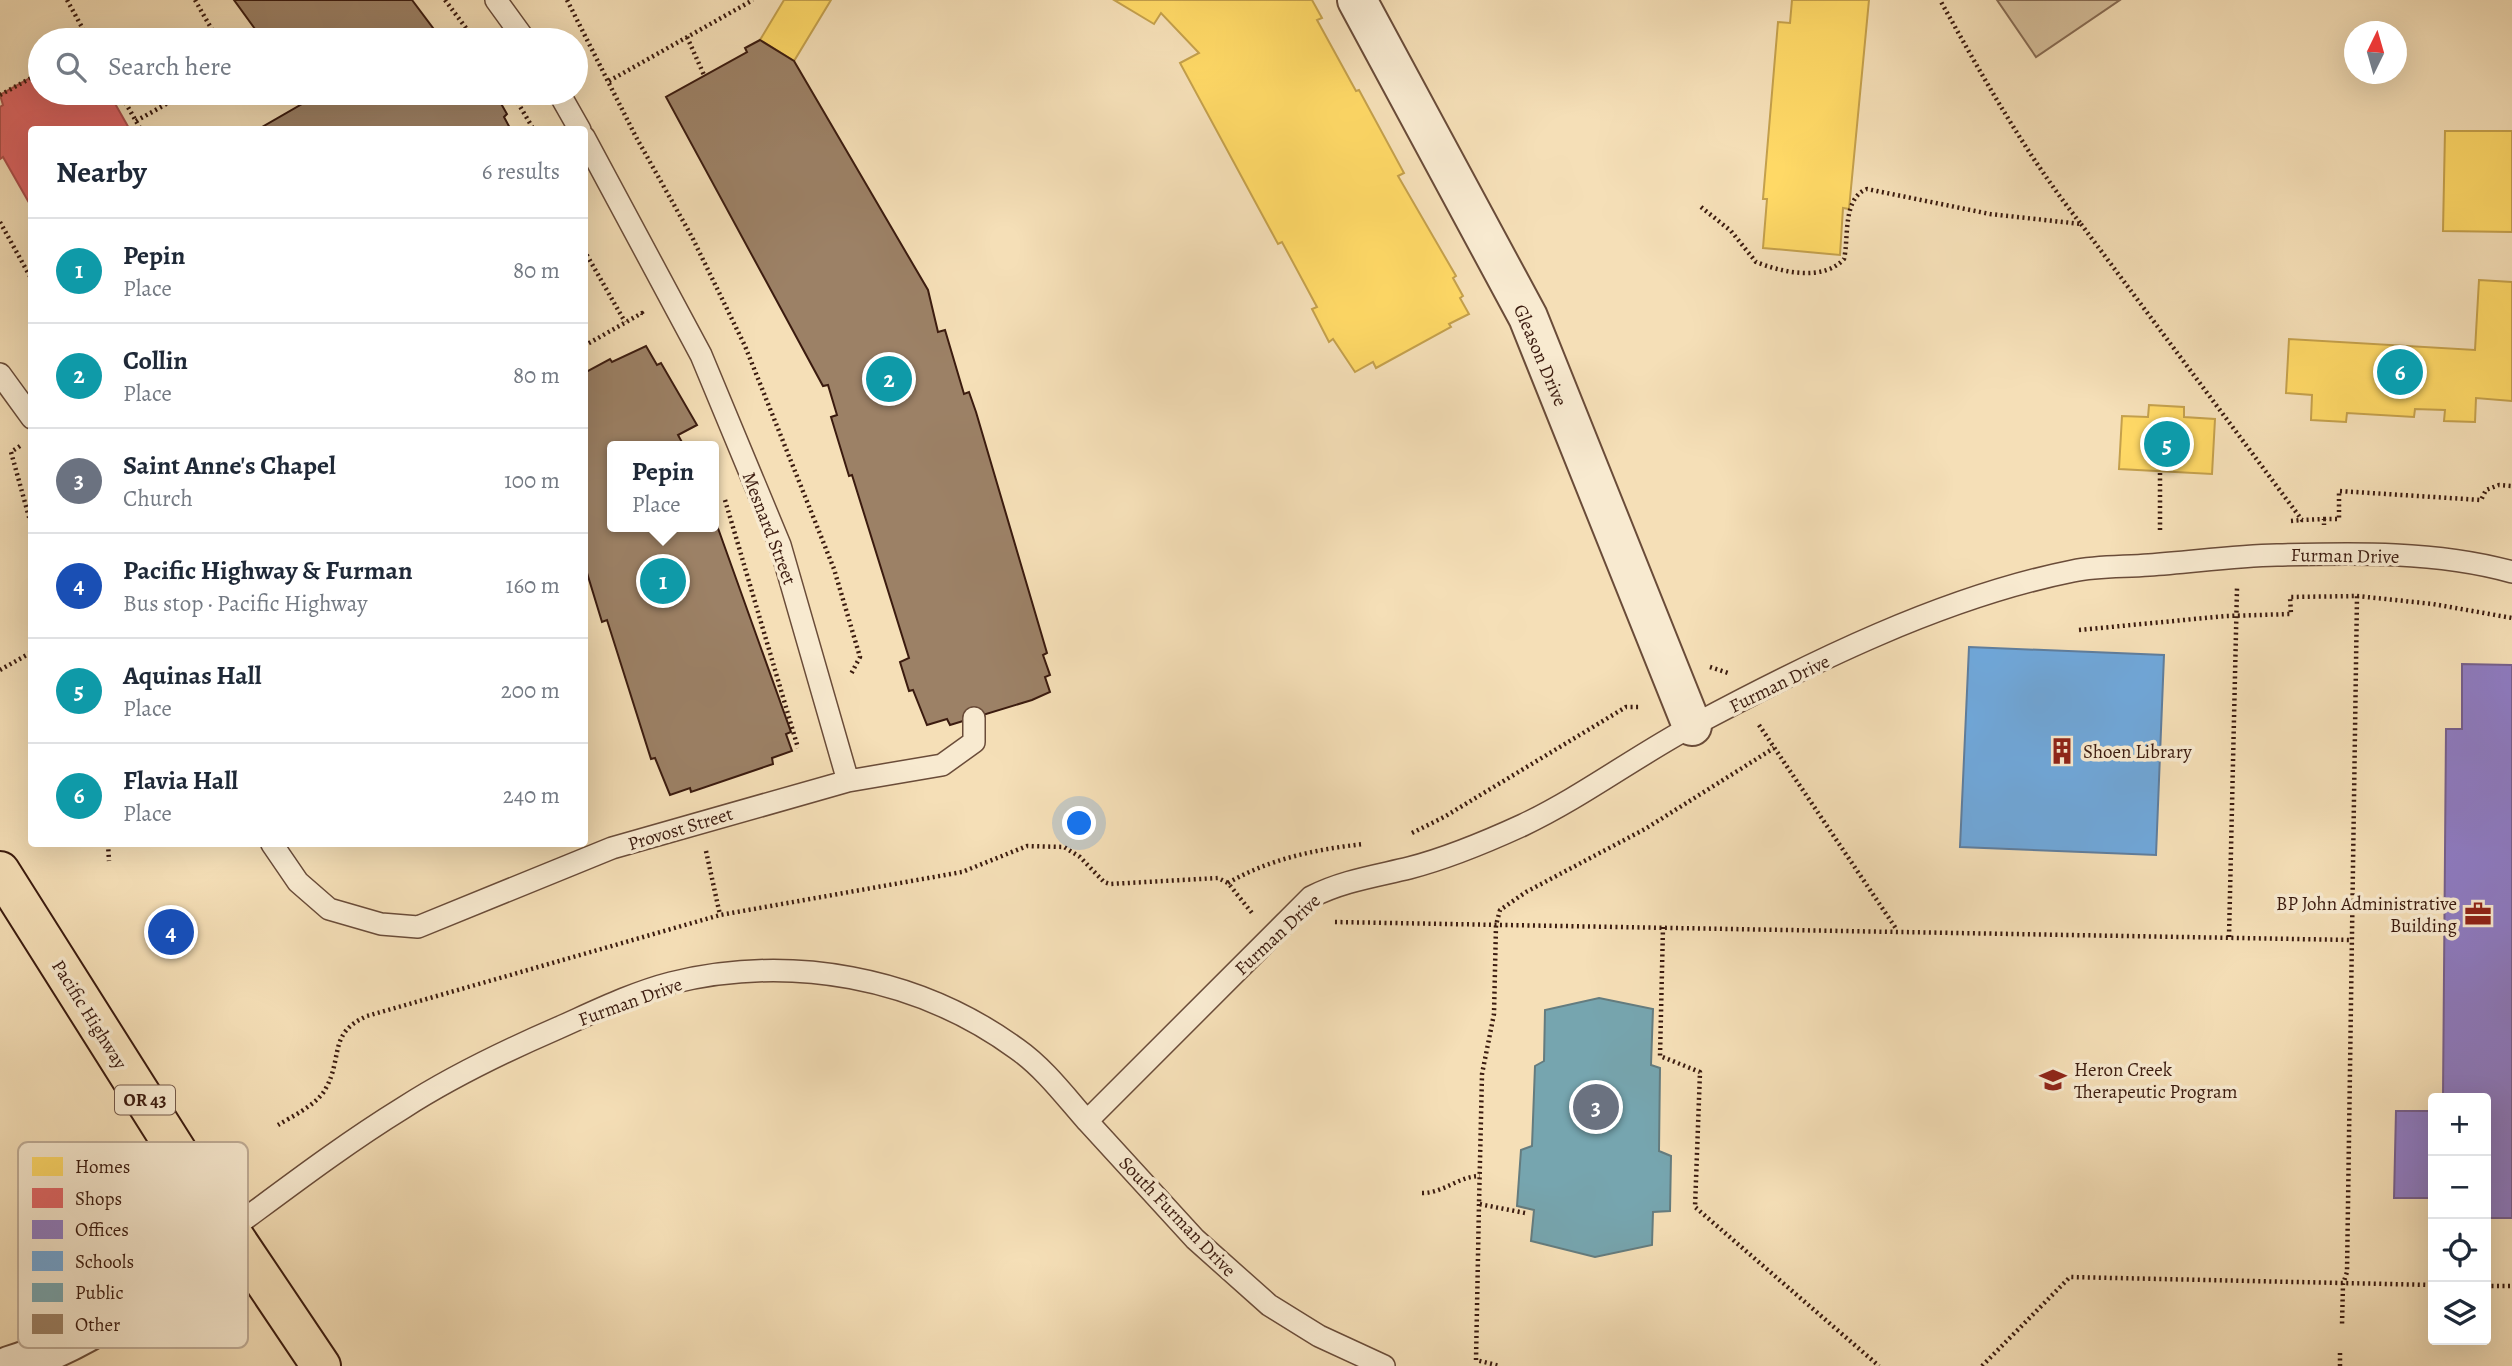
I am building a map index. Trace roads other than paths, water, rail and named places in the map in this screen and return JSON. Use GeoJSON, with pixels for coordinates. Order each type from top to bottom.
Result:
{"type":"FeatureCollection","features":[{"type":"Feature","properties":{"kind":"main road","name":"Pacific Highway"},"geometry":{"type":"LineString","coordinates":[[0,871],[174,1142]]}},
{"type":"Feature","properties":{"kind":"main road","name":"Pacific Highway"},"geometry":{"type":"LineString","coordinates":[[248,1257],[321,1366]]}},
{"type":"Feature","properties":{"kind":"street","name":"Gleason Drive"},"geometry":{"type":"LineString","coordinates":[[1357,0],[1528,317],[1692,726]]}},
{"type":"Feature","properties":{"kind":"street"},"geometry":{"type":"LineString","coordinates":[[9,1366],[57,1348]]}},
{"type":"Feature","properties":{"kind":"lane"},"geometry":{"type":"LineString","coordinates":[[496,0],[516,28]]}},
{"type":"Feature","properties":{"kind":"lane"},"geometry":{"type":"LineString","coordinates":[[566,105],[578,126]]}},
{"type":"Feature","properties":{"kind":"lane","name":"Mesnard Street"},"geometry":{"type":"LineString","coordinates":[[588,144],[701,355],[780,545],[848,781]]}},
{"type":"Feature","properties":{"kind":"lane"},"geometry":{"type":"LineString","coordinates":[[0,374],[28,412]]}},
{"type":"Feature","properties":{"kind":"lane","name":"Furman Drive"},"geometry":{"type":"LineString","coordinates":[[248,1217],[404,1107],[525,1042],[614,1003],[668,984],[715,974],[762,970],[826,972],[887,986],[943,1005],[1019,1050],[1087,1121],[1311,897],[1330,887],[1412,867],[1470,848],[1526,824],[1692,726],[1838,654],[2002,588],[2076,571],[2229,556],[2409,556],[2491,566],[2512,572]]}},
{"type":"Feature","properties":{"kind":"lane","name":"Provost Street"},"geometry":{"type":"LineString","coordinates":[[274,847],[298,882],[328,909],[380,924],[418,927],[612,848],[848,781],[942,765],[974,742],[974,718]]}},
{"type":"Feature","properties":{"kind":"lane","name":"South Furman Drive"},"geometry":{"type":"LineString","coordinates":[[1087,1121],[1195,1239],[1269,1305],[1320,1336],[1384,1366]]}},
{"type":"Feature","properties":{"kind":"place","name":"Flavia Hall"},"geometry":{"type":"Point","coordinates":[2400,372]}},
{"type":"Feature","properties":{"kind":"place","name":"Collin"},"geometry":{"type":"Point","coordinates":[889,379]}},
{"type":"Feature","properties":{"kind":"place","name":"Aquinas Hall"},"geometry":{"type":"Point","coordinates":[2167,444]}},
{"type":"Feature","properties":{"kind":"place","name":"Pepin"},"geometry":{"type":"Point","coordinates":[663,581]}},
{"type":"Feature","properties":{"kind":"place","name":"Shoen Library"},"geometry":{"type":"Point","coordinates":[2062,751]}},
{"type":"Feature","properties":{"kind":"place","name":"BP John Administrative Building"},"geometry":{"type":"Point","coordinates":[2478,914]}},
{"type":"Feature","properties":{"kind":"place","name":"Pacific Highway & Furman"},"geometry":{"type":"Point","coordinates":[171,932]}},
{"type":"Feature","properties":{"kind":"place","name":"Heron Creek Therapeutic Program"},"geometry":{"type":"Point","coordinates":[2053,1080]}},
{"type":"Feature","properties":{"kind":"place","name":"Saint Anne's Chapel"},"geometry":{"type":"Point","coordinates":[1596,1107]}}]}
